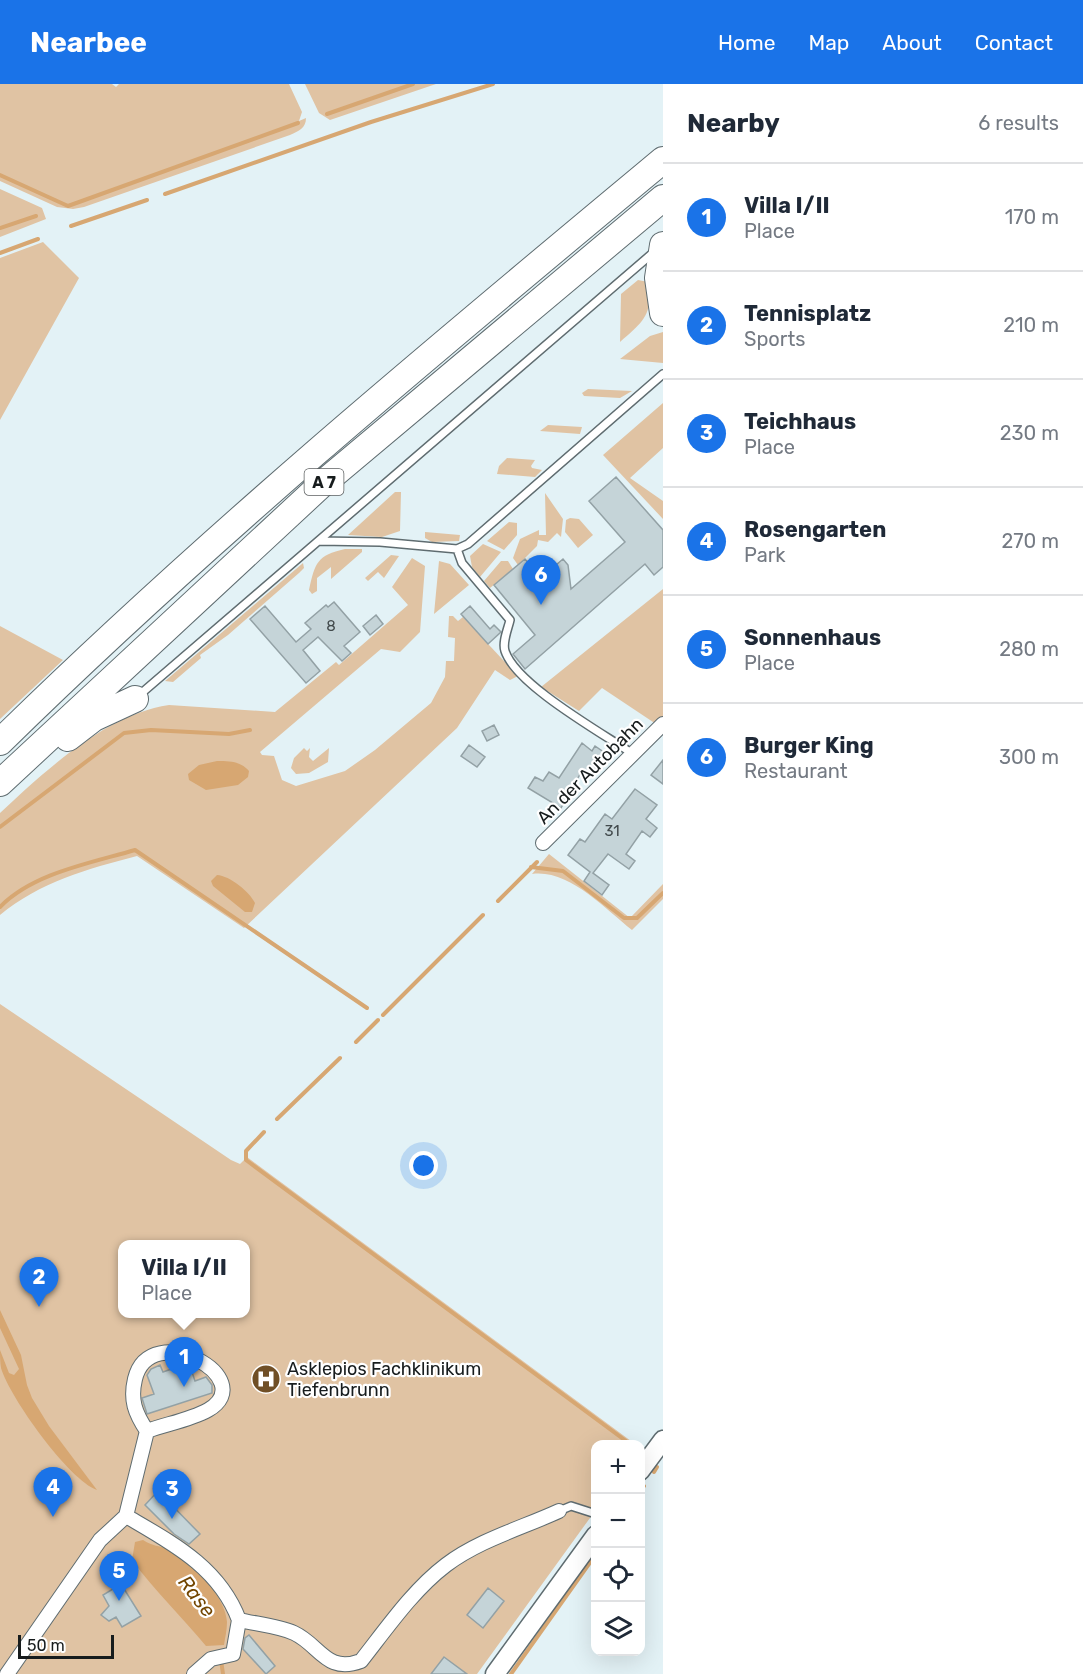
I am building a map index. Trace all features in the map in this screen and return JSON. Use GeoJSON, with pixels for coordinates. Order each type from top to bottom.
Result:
{"type":"FeatureCollection","features":[{"type":"Feature","properties":{"kind":"highway"},"geometry":{"type":"LineString","coordinates":[[633,185],[663,148]]}},
{"type":"Feature","properties":{"kind":"highway","name":"A 7"},"geometry":{"type":"LineString","coordinates":[[0,742],[103,642],[307,461],[482,309],[663,160]]}},
{"type":"Feature","properties":{"kind":"highway","name":"A 7"},"geometry":{"type":"LineString","coordinates":[[0,785],[321,485],[663,198]]}},
{"type":"Feature","properties":{"kind":"highway"},"geometry":{"type":"LineString","coordinates":[[663,245],[658,278],[663,313]]}},
{"type":"Feature","properties":{"kind":"highway"},"geometry":{"type":"LineString","coordinates":[[0,785],[94,718],[135,699]]}},
{"type":"Feature","properties":{"kind":"street","name":"An der Autobahn"},"geometry":{"type":"LineString","coordinates":[[543,843],[663,724]]}},
{"type":"Feature","properties":{"kind":"street"},"geometry":{"type":"LineString","coordinates":[[7,1674],[100,1540],[126,1516],[147,1431],[135,1414],[133,1403],[135,1380],[145,1362],[167,1353],[178,1353],[206,1364],[221,1378],[222,1396],[208,1410],[147,1431]]}},
{"type":"Feature","properties":{"kind":"street"},"geometry":{"type":"LineString","coordinates":[[645,1464],[663,1440]]}},
{"type":"Feature","properties":{"kind":"street"},"geometry":{"type":"LineString","coordinates":[[239,1620],[295,1633],[329,1667],[347,1671],[361,1661],[414,1597],[447,1564],[481,1544],[559,1511]]}},
{"type":"Feature","properties":{"kind":"street"},"geometry":{"type":"LineString","coordinates":[[126,1516],[201,1563],[231,1602],[239,1620],[234,1652],[221,1657],[194,1674]]}},
{"type":"Feature","properties":{"kind":"street"},"geometry":{"type":"LineString","coordinates":[[495,1674],[591,1542]]}},
{"type":"Feature","properties":{"kind":"lane"},"geometry":{"type":"LineString","coordinates":[[135,699],[663,245]]}},
{"type":"Feature","properties":{"kind":"lane"},"geometry":{"type":"LineString","coordinates":[[319,541],[380,542],[457,549],[477,537],[663,374]]}},
{"type":"Feature","properties":{"kind":"lane"},"geometry":{"type":"LineString","coordinates":[[457,549],[462,563],[510,620],[504,644],[514,667],[531,684],[633,754]]}},
{"type":"Feature","properties":{"kind":"lane"},"geometry":{"type":"LineString","coordinates":[[559,1511],[571,1506],[591,1512]]}},
{"type":"Feature","properties":{"kind":"shaded area"},"geometry":{"type":"Polygon","coordinates":[[[0,84],[112,84],[116,87],[119,84],[289,84],[302,112],[299,121],[306,118],[306,121],[301,129],[290,135],[73,209],[57,207],[0,181],[0,84]]]}},
{"type":"Feature","properties":{"kind":"shaded area"},"geometry":{"type":"Polygon","coordinates":[[[305,84],[436,84],[330,120],[319,113],[305,84]]]}},
{"type":"Feature","properties":{"kind":"shaded area"},"geometry":{"type":"Polygon","coordinates":[[[0,189],[42,208],[46,219],[0,237],[0,189]]]}},
{"type":"Feature","properties":{"kind":"shaded area"},"geometry":{"type":"Polygon","coordinates":[[[43,242],[79,278],[0,420],[0,258],[43,242]]]}},
{"type":"Feature","properties":{"kind":"shaded area"},"geometry":{"type":"Polygon","coordinates":[[[638,280],[648,282],[648,310],[641,322],[620,342],[621,294],[638,280]]]}},
{"type":"Feature","properties":{"kind":"shaded area"},"geometry":{"type":"Polygon","coordinates":[[[663,332],[663,363],[620,359],[650,336],[663,332]]]}},
{"type":"Feature","properties":{"kind":"shaded area"},"geometry":{"type":"Polygon","coordinates":[[[588,389],[632,391],[620,398],[584,396],[582,393],[588,389]]]}},
{"type":"Feature","properties":{"kind":"shaded area"},"geometry":{"type":"Polygon","coordinates":[[[663,403],[663,448],[630,478],[663,501],[663,519],[603,455],[663,403]]]}},
{"type":"Feature","properties":{"kind":"shaded area"},"geometry":{"type":"Polygon","coordinates":[[[548,425],[582,427],[580,434],[540,431],[548,425]]]}},
{"type":"Feature","properties":{"kind":"shaded area"},"geometry":{"type":"Polygon","coordinates":[[[507,458],[535,460],[532,468],[542,470],[535,477],[497,474],[499,466],[507,458]]]}},
{"type":"Feature","properties":{"kind":"shaded area"},"geometry":{"type":"Polygon","coordinates":[[[395,492],[401,492],[400,531],[382,537],[348,535],[395,492]]]}},
{"type":"Feature","properties":{"kind":"shaded area"},"geometry":{"type":"Polygon","coordinates":[[[545,493],[563,519],[561,537],[557,533],[548,542],[538,540],[537,546],[518,565],[513,558],[520,539],[539,530],[539,535],[546,535],[545,493]]]}},
{"type":"Feature","properties":{"kind":"shaded area"},"geometry":{"type":"Polygon","coordinates":[[[579,519],[593,535],[578,548],[565,532],[566,520],[579,519]]]}},
{"type":"Feature","properties":{"kind":"shaded area"},"geometry":{"type":"Polygon","coordinates":[[[509,522],[517,523],[517,535],[504,550],[487,541],[509,522]]]}},
{"type":"Feature","properties":{"kind":"shaded area"},"geometry":{"type":"Polygon","coordinates":[[[425,532],[460,535],[459,541],[432,542],[425,538],[425,532]]]}},
{"type":"Feature","properties":{"kind":"shaded area"},"geometry":{"type":"Polygon","coordinates":[[[483,544],[501,552],[480,577],[472,567],[470,556],[483,544]]]}},
{"type":"Feature","properties":{"kind":"shaded area"},"geometry":{"type":"Polygon","coordinates":[[[345,549],[362,549],[362,552],[331,579],[331,567],[317,578],[317,591],[312,594],[309,590],[313,573],[319,562],[328,554],[345,549]]]}},
{"type":"Feature","properties":{"kind":"shaded area"},"geometry":{"type":"Polygon","coordinates":[[[391,555],[399,556],[384,578],[378,572],[368,581],[365,578],[391,555]]]}},
{"type":"Feature","properties":{"kind":"shaded area"},"geometry":{"type":"Polygon","coordinates":[[[412,558],[425,566],[420,632],[400,652],[381,649],[260,752],[262,755],[274,756],[282,780],[296,786],[345,771],[375,750],[431,703],[445,677],[446,661],[454,661],[455,638],[448,637],[449,616],[453,616],[458,621],[463,617],[518,676],[510,680],[495,670],[457,728],[244,928],[137,856],[100,866],[48,885],[0,915],[0,813],[37,780],[100,732],[145,711],[169,705],[275,712],[336,662],[339,665],[408,605],[392,587],[412,558]]]}},
{"type":"Feature","properties":{"kind":"shaded area"},"geometry":{"type":"Polygon","coordinates":[[[439,561],[450,564],[469,585],[434,614],[439,561]]]}},
{"type":"Feature","properties":{"kind":"shaded area"},"geometry":{"type":"Polygon","coordinates":[[[501,561],[508,561],[513,569],[490,588],[484,581],[501,561]]]}},
{"type":"Feature","properties":{"kind":"shaded area"},"geometry":{"type":"Polygon","coordinates":[[[303,563],[304,568],[299,573],[228,635],[200,655],[201,658],[173,682],[165,681],[303,563]]]}},
{"type":"Feature","properties":{"kind":"shaded area"},"geometry":{"type":"Polygon","coordinates":[[[663,589],[663,717],[656,724],[602,688],[579,711],[541,687],[663,589]]]}},
{"type":"Feature","properties":{"kind":"shaded area"},"geometry":{"type":"Polygon","coordinates":[[[0,626],[63,660],[0,719],[0,626]]]}},
{"type":"Feature","properties":{"kind":"shaded area"},"geometry":{"type":"Polygon","coordinates":[[[304,748],[307,751],[310,748],[309,757],[313,761],[329,748],[328,762],[309,773],[296,774],[291,768],[294,758],[304,748]]]}},
{"type":"Feature","properties":{"kind":"shaded area"},"geometry":{"type":"Polygon","coordinates":[[[549,854],[630,918],[663,884],[663,899],[632,930],[598,901],[573,884],[546,874],[532,874],[549,854]]]}},
{"type":"Feature","properties":{"kind":"shaded area","name":"Asklepios Fachklinikum Tiefenbrunn"},"geometry":{"type":"Polygon","coordinates":[[[0,1004],[231,1160],[240,1164],[247,1157],[630,1440],[591,1440],[591,1517],[477,1674],[0,1674],[0,1004]]]}},
{"type":"Feature","properties":{"kind":"water"},"geometry":{"type":"Polygon","coordinates":[[[217,761],[242,765],[249,771],[248,777],[238,785],[206,790],[189,780],[188,774],[199,765],[217,761]]]}},
{"type":"Feature","properties":{"kind":"water"},"geometry":{"type":"Polygon","coordinates":[[[217,875],[233,881],[248,894],[255,903],[252,912],[245,912],[213,886],[211,881],[217,875]]]}},
{"type":"Feature","properties":{"kind":"water"},"geometry":{"type":"Polygon","coordinates":[[[0,1310],[21,1355],[32,1398],[49,1426],[97,1490],[71,1471],[42,1436],[16,1398],[1,1368],[0,1350],[9,1373],[14,1375],[19,1369],[0,1328],[0,1310]]]}},
{"type":"Feature","properties":{"kind":"water"},"geometry":{"type":"Polygon","coordinates":[[[143,1540],[177,1554],[196,1569],[214,1590],[225,1612],[227,1622],[224,1645],[206,1646],[132,1560],[135,1542],[143,1540]]]}},
{"type":"Feature","properties":{"kind":"building"},"geometry":{"type":"Polygon","coordinates":[[[616,477],[663,530],[663,567],[654,575],[645,564],[525,669],[513,654],[535,635],[494,585],[525,559],[536,572],[557,574],[556,565],[563,559],[568,565],[571,589],[625,542],[589,501],[616,477]]]}},
{"type":"Feature","properties":{"kind":"building"},"geometry":{"type":"Polygon","coordinates":[[[334,602],[360,632],[344,646],[351,653],[342,661],[318,637],[303,650],[320,671],[306,683],[250,619],[265,606],[296,642],[311,629],[305,623],[326,605],[328,607],[334,602]]]}},
{"type":"Feature","properties":{"kind":"building"},"geometry":{"type":"Polygon","coordinates":[[[470,606],[490,629],[494,625],[501,632],[488,644],[461,614],[470,606]]]}},
{"type":"Feature","properties":{"kind":"building"},"geometry":{"type":"Polygon","coordinates":[[[376,615],[383,624],[370,635],[363,626],[376,615]]]}},
{"type":"Feature","properties":{"kind":"building"},"geometry":{"type":"Polygon","coordinates":[[[494,725],[499,735],[487,741],[482,731],[494,725]]]}},
{"type":"Feature","properties":{"kind":"building"},"geometry":{"type":"Polygon","coordinates":[[[582,743],[592,751],[595,746],[605,753],[591,774],[583,769],[561,808],[528,788],[535,777],[543,781],[549,772],[559,778],[582,743]]]}},
{"type":"Feature","properties":{"kind":"building"},"geometry":{"type":"Polygon","coordinates":[[[469,745],[485,757],[477,767],[461,756],[469,745]]]}},
{"type":"Feature","properties":{"kind":"building"},"geometry":{"type":"Polygon","coordinates":[[[663,760],[663,784],[651,775],[663,760]]]}},
{"type":"Feature","properties":{"kind":"building"},"geometry":{"type":"Polygon","coordinates":[[[635,789],[657,805],[646,819],[657,828],[650,837],[642,831],[626,854],[635,861],[629,869],[608,854],[593,873],[609,885],[602,895],[584,881],[590,872],[568,855],[580,839],[585,842],[605,814],[612,819],[635,789]]]}},
{"type":"Feature","properties":{"kind":"building"},"geometry":{"type":"Polygon","coordinates":[[[160,1365],[163,1372],[177,1367],[179,1373],[191,1369],[195,1381],[206,1377],[212,1385],[212,1393],[147,1414],[142,1398],[154,1394],[147,1375],[151,1369],[160,1365]]]}},
{"type":"Feature","properties":{"kind":"building"},"geometry":{"type":"Polygon","coordinates":[[[158,1491],[200,1534],[189,1544],[174,1534],[145,1505],[158,1491]]]}},
{"type":"Feature","properties":{"kind":"building"},"geometry":{"type":"Polygon","coordinates":[[[121,1584],[141,1616],[122,1627],[116,1617],[109,1621],[101,1615],[109,1606],[103,1595],[121,1584]]]}},
{"type":"Feature","properties":{"kind":"building"},"geometry":{"type":"Polygon","coordinates":[[[488,1588],[504,1601],[483,1628],[467,1615],[488,1588]]]}},
{"type":"Feature","properties":{"kind":"building"},"geometry":{"type":"Polygon","coordinates":[[[249,1635],[275,1666],[266,1674],[243,1649],[245,1638],[249,1635]]]}},
{"type":"Feature","properties":{"kind":"building"},"geometry":{"type":"Polygon","coordinates":[[[444,1657],[467,1674],[431,1674],[444,1657]]]}},
{"type":"Feature","properties":{"kind":"waterway"},"geometry":{"type":"LineString","coordinates":[[327,114],[413,84]]}},
{"type":"Feature","properties":{"kind":"waterway"},"geometry":{"type":"LineString","coordinates":[[165,194],[371,122],[493,84]]}},
{"type":"Feature","properties":{"kind":"waterway"},"geometry":{"type":"LineString","coordinates":[[0,175],[68,206],[298,123]]}},
{"type":"Feature","properties":{"kind":"waterway"},"geometry":{"type":"LineString","coordinates":[[71,226],[147,200]]}},
{"type":"Feature","properties":{"kind":"waterway"},"geometry":{"type":"LineString","coordinates":[[0,228],[36,216]]}},
{"type":"Feature","properties":{"kind":"waterway"},"geometry":{"type":"LineString","coordinates":[[0,253],[38,239]]}},
{"type":"Feature","properties":{"kind":"waterway"},"geometry":{"type":"LineString","coordinates":[[0,827],[124,733],[151,730],[229,734],[250,730]]}},
{"type":"Feature","properties":{"kind":"waterway"},"geometry":{"type":"LineString","coordinates":[[0,907],[13,895],[46,877],[135,850],[367,1008]]}},
{"type":"Feature","properties":{"kind":"waterway"},"geometry":{"type":"LineString","coordinates":[[498,901],[537,862]]}},
{"type":"Feature","properties":{"kind":"waterway"},"geometry":{"type":"LineString","coordinates":[[531,867],[563,871],[624,918],[637,918],[663,893]]}},
{"type":"Feature","properties":{"kind":"waterway"},"geometry":{"type":"LineString","coordinates":[[383,1015],[483,915]]}},
{"type":"Feature","properties":{"kind":"waterway"},"geometry":{"type":"LineString","coordinates":[[356,1042],[378,1020]]}},
{"type":"Feature","properties":{"kind":"waterway"},"geometry":{"type":"LineString","coordinates":[[277,1119],[340,1058]]}},
{"type":"Feature","properties":{"kind":"waterway"},"geometry":{"type":"LineString","coordinates":[[264,1132],[246,1151],[246,1160],[625,1440]]}},
{"type":"Feature","properties":{"kind":"waterway"},"geometry":{"type":"LineString","coordinates":[[654,1472],[657,1467]]}},
{"type":"Feature","properties":{"kind":"waterway"},"geometry":{"type":"LineString","coordinates":[[511,1674],[591,1561]]}},
{"type":"Feature","properties":{"kind":"waterway","name":"Rase"},"geometry":{"type":"LineString","coordinates":[[221,1660],[223,1674]]}},
{"type":"Feature","properties":{"kind":"place","name":"Burger King"},"geometry":{"type":"Point","coordinates":[541,605]}},
{"type":"Feature","properties":{"kind":"place","name":"Tennisplatz"},"geometry":{"type":"Point","coordinates":[39,1307]}},
{"type":"Feature","properties":{"kind":"place","name":"Asklepios Fachklinikum Tiefenbrunn"},"geometry":{"type":"Point","coordinates":[266,1379]}},
{"type":"Feature","properties":{"kind":"place","name":"Villa I/II"},"geometry":{"type":"Point","coordinates":[184,1387]}},
{"type":"Feature","properties":{"kind":"place","name":"Rosengarten"},"geometry":{"type":"Point","coordinates":[53,1517]}},
{"type":"Feature","properties":{"kind":"place","name":"Teichhaus"},"geometry":{"type":"Point","coordinates":[172,1519]}},
{"type":"Feature","properties":{"kind":"place","name":"Sonnenhaus"},"geometry":{"type":"Point","coordinates":[119,1601]}}]}
